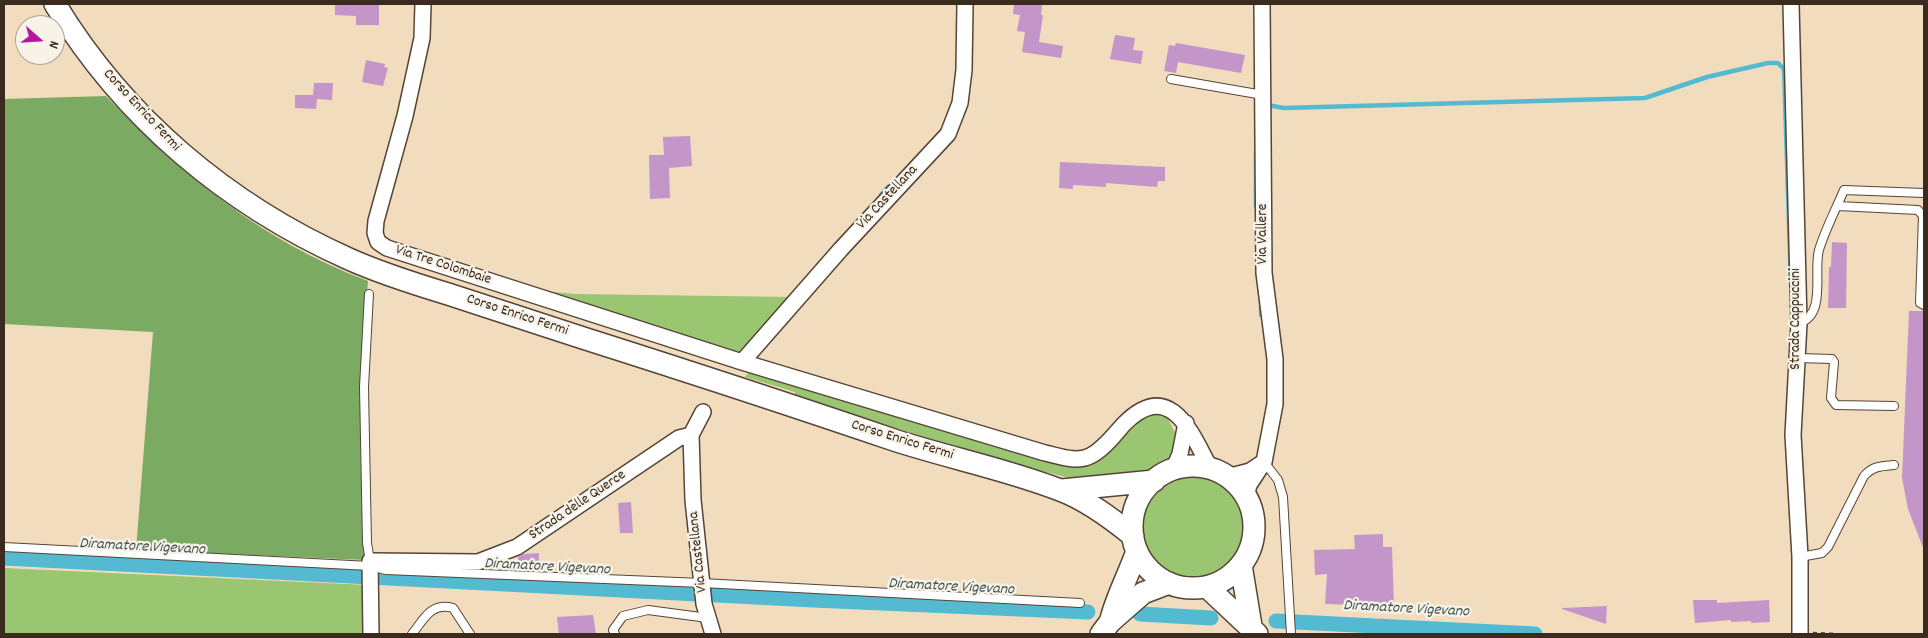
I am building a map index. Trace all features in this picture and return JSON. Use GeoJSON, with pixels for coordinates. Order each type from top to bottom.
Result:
{"type":"FeatureCollection","features":[{"type":"Feature","properties":{"kind":"main road","name":"Corso Enrico Fermi"},"geometry":{"type":"LineString","coordinates":[[55,4],[65,21],[98,65],[125,98],[163,138],[227,190],[278,223],[334,252],[429,288],[698,374],[905,443],[1062,490],[1107,514],[1135,543]]}},
{"type":"Feature","properties":{"kind":"main road"},"geometry":{"type":"LineString","coordinates":[[1105,628],[1126,580],[1135,543],[1133,521],[1136,506],[1143,492],[1154,481],[1172,470],[1190,467],[1218,472],[1238,486],[1246,497],[1253,514],[1254,532],[1250,550],[1241,565],[1226,579],[1207,587],[1187,588],[1169,583],[1150,570],[1135,543]]}},
{"type":"Feature","properties":{"kind":"main road","name":"Corso Enrico Fermi"},"geometry":{"type":"LineString","coordinates":[[1062,490],[1154,481]]}},
{"type":"Feature","properties":{"kind":"main road"},"geometry":{"type":"LineString","coordinates":[[1241,565],[1254,630]]}},
{"type":"Feature","properties":{"kind":"main road"},"geometry":{"type":"LineString","coordinates":[[1105,628],[1143,593],[1169,583]]}},
{"type":"Feature","properties":{"kind":"main road"},"geometry":{"type":"LineString","coordinates":[[1207,587],[1254,630]]}},
{"type":"Feature","properties":{"kind":"street","name":"Via Tre Colombaie"},"geometry":{"type":"LineString","coordinates":[[423,4],[420,48],[405,116],[376,221],[378,242],[399,252],[742,362]]}},
{"type":"Feature","properties":{"kind":"street","name":"Via Castellana"},"geometry":{"type":"LineString","coordinates":[[742,362],[841,249],[948,134],[960,103],[964,70],[965,4]]}},
{"type":"Feature","properties":{"kind":"street","name":"Via Vallere"},"geometry":{"type":"LineString","coordinates":[[1246,497],[1249,485],[1264,462],[1276,404],[1276,368],[1264,273],[1262,4]]}},
{"type":"Feature","properties":{"kind":"street","name":"Strada Cappuccini"},"geometry":{"type":"LineString","coordinates":[[1790,4],[1799,323],[1793,435],[1800,557],[1800,632]]}},
{"type":"Feature","properties":{"kind":"street"},"geometry":{"type":"LineString","coordinates":[[742,362],[1045,453],[1074,459],[1090,456],[1134,414],[1152,407],[1166,408],[1177,414],[1186,423],[1218,472],[1250,471],[1264,462]]}},
{"type":"Feature","properties":{"kind":"street","name":"Via Castellana"},"geometry":{"type":"LineString","coordinates":[[703,412],[691,435],[693,500],[702,583],[712,634]]}},
{"type":"Feature","properties":{"kind":"street"},"geometry":{"type":"LineString","coordinates":[[1172,470],[1180,454],[1186,423]]}},
{"type":"Feature","properties":{"kind":"street","name":"Strada delle Querce"},"geometry":{"type":"LineString","coordinates":[[370,571],[478,562],[517,547],[679,438],[691,435]]}},
{"type":"Feature","properties":{"kind":"street"},"geometry":{"type":"LineString","coordinates":[[370,571],[371,634]]}},
{"type":"Feature","properties":{"kind":"lane"},"geometry":{"type":"LineString","coordinates":[[1171,79],[1263,95]]}},
{"type":"Feature","properties":{"kind":"lane"},"geometry":{"type":"LineString","coordinates":[[1799,323],[1807,321],[1812,314],[1817,300],[1818,252],[1844,190],[1924,193]]}},
{"type":"Feature","properties":{"kind":"lane"},"geometry":{"type":"LineString","coordinates":[[1838,206],[1918,210],[1922,212],[1920,303],[1924,305]]}},
{"type":"Feature","properties":{"kind":"lane"},"geometry":{"type":"LineString","coordinates":[[369,294],[364,397],[367,543],[370,571]]}},
{"type":"Feature","properties":{"kind":"lane"},"geometry":{"type":"LineString","coordinates":[[1798,358],[1826,359],[1834,362],[1832,400],[1836,405],[1894,406]]}},
{"type":"Feature","properties":{"kind":"lane"},"geometry":{"type":"LineString","coordinates":[[1264,462],[1278,480],[1283,497],[1291,634]]}},
{"type":"Feature","properties":{"kind":"lane"},"geometry":{"type":"LineString","coordinates":[[1800,557],[1822,552],[1828,547],[1864,476],[1870,469],[1877,466],[1894,465]]}},
{"type":"Feature","properties":{"kind":"lane"},"geometry":{"type":"LineString","coordinates":[[4,547],[370,571],[386,570],[702,583],[1080,602]]}},
{"type":"Feature","properties":{"kind":"lane"},"geometry":{"type":"LineString","coordinates":[[412,634],[432,610],[443,606],[453,608],[470,634]]}},
{"type":"Feature","properties":{"kind":"lane"},"geometry":{"type":"LineString","coordinates":[[614,634],[613,630],[623,616],[648,610],[706,611]]}},
{"type":"Feature","properties":{"kind":"path"},"geometry":{"type":"LineString","coordinates":[[1800,632],[1836,634]]}},
{"type":"Feature","properties":{"kind":"green space"},"geometry":{"type":"Polygon","coordinates":[[[106,96],[165,153],[226,204],[293,246],[330,265],[368,281],[362,350],[360,420],[365,560],[136,550],[153,332],[4,324],[4,99],[106,96]]]}},
{"type":"Feature","properties":{"kind":"green space"},"geometry":{"type":"Polygon","coordinates":[[[545,291],[575,294],[793,297],[741,353],[732,353],[545,291]]]}},
{"type":"Feature","properties":{"kind":"green space"},"geometry":{"type":"Polygon","coordinates":[[[749,371],[1089,464],[1112,450],[1134,426],[1152,414],[1168,419],[1177,436],[1174,453],[1167,462],[1148,472],[1084,482],[1035,469],[1034,472],[795,396],[795,392],[745,377],[749,371]]]}},
{"type":"Feature","properties":{"kind":"green space"},"geometry":{"type":"Polygon","coordinates":[[[1195,477],[1215,481],[1232,492],[1243,509],[1247,529],[1243,549],[1232,566],[1215,577],[1195,581],[1175,577],[1158,566],[1147,549],[1143,529],[1147,509],[1158,492],[1175,481],[1195,477]]]}},
{"type":"Feature","properties":{"kind":"green space"},"geometry":{"type":"Polygon","coordinates":[[[4,568],[367,585],[367,634],[4,634],[4,568]]]}},
{"type":"Feature","properties":{"kind":"building"},"geometry":{"type":"Polygon","coordinates":[[[335,4],[379,4],[379,25],[356,25],[356,16],[335,15],[335,4]]]}},
{"type":"Feature","properties":{"kind":"building"},"geometry":{"type":"Polygon","coordinates":[[[1014,4],[1042,4],[1041,15],[1043,15],[1039,42],[1063,46],[1061,58],[1022,52],[1025,32],[1017,31],[1020,15],[1013,14],[1014,4]]]}},
{"type":"Feature","properties":{"kind":"building"},"geometry":{"type":"Polygon","coordinates":[[[1115,35],[1135,38],[1133,50],[1143,51],[1141,64],[1110,59],[1115,35]]]}},
{"type":"Feature","properties":{"kind":"building"},"geometry":{"type":"Polygon","coordinates":[[[1176,43],[1245,55],[1241,73],[1178,62],[1176,73],[1164,71],[1169,45],[1175,46],[1176,43]]]}},
{"type":"Feature","properties":{"kind":"building"},"geometry":{"type":"Polygon","coordinates":[[[366,60],[385,64],[384,67],[388,68],[383,86],[362,82],[366,60]]]}},
{"type":"Feature","properties":{"kind":"building"},"geometry":{"type":"Polygon","coordinates":[[[314,83],[333,83],[332,100],[317,99],[316,109],[295,108],[295,95],[313,95],[314,83]]]}},
{"type":"Feature","properties":{"kind":"building"},"geometry":{"type":"Polygon","coordinates":[[[690,136],[692,166],[669,168],[670,198],[650,199],[649,155],[664,155],[663,137],[690,136]]]}},
{"type":"Feature","properties":{"kind":"building"},"geometry":{"type":"Polygon","coordinates":[[[1060,162],[1165,167],[1165,181],[1158,181],[1157,187],[1106,183],[1106,187],[1073,185],[1073,189],[1059,188],[1060,162]]]}},
{"type":"Feature","properties":{"kind":"building"},"geometry":{"type":"Polygon","coordinates":[[[1832,242],[1847,243],[1846,308],[1828,308],[1832,242]]]}},
{"type":"Feature","properties":{"kind":"building"},"geometry":{"type":"Polygon","coordinates":[[[1909,311],[1924,311],[1924,550],[1908,509],[1902,478],[1909,311]]]}},
{"type":"Feature","properties":{"kind":"building"},"geometry":{"type":"Polygon","coordinates":[[[631,502],[633,533],[620,533],[618,503],[631,502]]]}},
{"type":"Feature","properties":{"kind":"building"},"geometry":{"type":"Polygon","coordinates":[[[1383,534],[1383,547],[1392,547],[1394,606],[1325,604],[1327,574],[1315,575],[1314,550],[1355,549],[1354,535],[1383,534]]]}},
{"type":"Feature","properties":{"kind":"building"},"geometry":{"type":"Polygon","coordinates":[[[539,553],[539,566],[518,567],[518,557],[524,554],[539,553]]]}},
{"type":"Feature","properties":{"kind":"building"},"geometry":{"type":"Polygon","coordinates":[[[1693,600],[1717,600],[1717,603],[1769,600],[1770,622],[1731,622],[1731,620],[1695,623],[1693,600]]]}},
{"type":"Feature","properties":{"kind":"building"},"geometry":{"type":"Polygon","coordinates":[[[1607,606],[1606,624],[1562,609],[1562,608],[1607,606]]]}},
{"type":"Feature","properties":{"kind":"building"},"geometry":{"type":"Polygon","coordinates":[[[593,615],[596,634],[559,634],[557,617],[593,615]]]}},
{"type":"Feature","properties":{"kind":"waterway"},"geometry":{"type":"LineString","coordinates":[[1267,105],[1284,108],[1645,98],[1707,77],[1768,63],[1778,63],[1784,69],[1791,284]]}},
{"type":"Feature","properties":{"kind":"waterway"},"geometry":{"type":"LineString","coordinates":[[1256,151],[1256,206]]}},
{"type":"Feature","properties":{"kind":"waterway"},"geometry":{"type":"LineString","coordinates":[[881,195],[888,187]]}},
{"type":"Feature","properties":{"kind":"waterway"},"geometry":{"type":"LineString","coordinates":[[1261,301],[1261,315]]}},
{"type":"Feature","properties":{"kind":"waterway","name":"Diramatore Vigevano"},"geometry":{"type":"LineString","coordinates":[[4,558],[813,600],[1088,612]]}},
{"type":"Feature","properties":{"kind":"waterway","name":"Diramatore Vigevano"},"geometry":{"type":"LineString","coordinates":[[1140,614],[1211,618]]}},
{"type":"Feature","properties":{"kind":"waterway","name":"Diramatore Vigevano"},"geometry":{"type":"LineString","coordinates":[[1276,621],[1535,634]]}}]}
